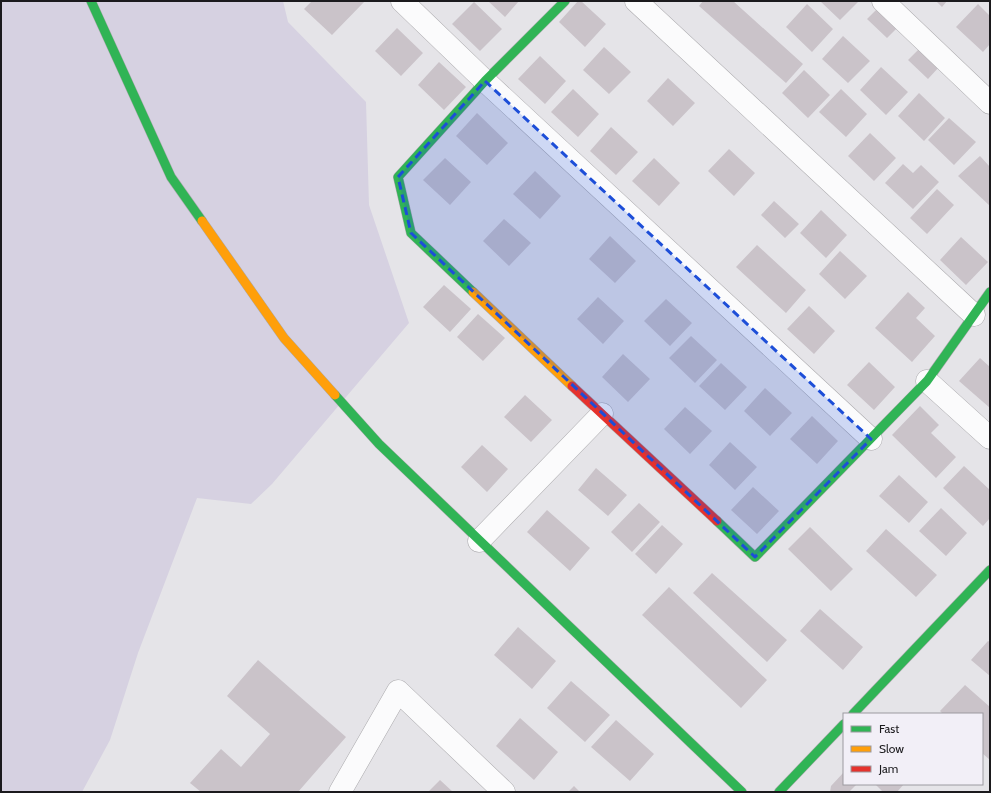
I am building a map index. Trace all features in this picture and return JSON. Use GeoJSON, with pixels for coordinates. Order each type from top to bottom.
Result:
{"type":"FeatureCollection","features":[{"type":"Feature","properties":{"kind":"street"},"geometry":{"type":"LineString","coordinates":[[91,1],[171,177],[284,338],[379,444],[742,792]]}},
{"type":"Feature","properties":{"kind":"street"},"geometry":{"type":"LineString","coordinates":[[402,1],[485,81],[871,439]]}},
{"type":"Feature","properties":{"kind":"street"},"geometry":{"type":"LineString","coordinates":[[565,1],[485,81],[398,177],[411,233],[755,557],[928,381],[990,292]]}},
{"type":"Feature","properties":{"kind":"street"},"geometry":{"type":"LineString","coordinates":[[636,1],[974,315]]}},
{"type":"Feature","properties":{"kind":"street"},"geometry":{"type":"LineString","coordinates":[[883,1],[990,103]]}},
{"type":"Feature","properties":{"kind":"street"},"geometry":{"type":"LineString","coordinates":[[928,381],[990,438]]}},
{"type":"Feature","properties":{"kind":"street"},"geometry":{"type":"LineString","coordinates":[[479,541],[602,414]]}},
{"type":"Feature","properties":{"kind":"street"},"geometry":{"type":"LineString","coordinates":[[854,713],[990,570]]}},
{"type":"Feature","properties":{"kind":"street"},"geometry":{"type":"LineString","coordinates":[[340,792],[398,692],[504,792]]}},
{"type":"Feature","properties":{"kind":"street"},"geometry":{"type":"LineString","coordinates":[[780,792],[843,725]]}},
{"type":"Feature","properties":{"kind":"highlighted area"},"geometry":{"type":"Polygon","coordinates":[[[485,81],[871,439],[755,557],[411,233],[398,177],[485,81]]]}},
{"type":"Feature","properties":{"kind":"shaded area"},"geometry":{"type":"Polygon","coordinates":[[[1,1],[283,1],[288,22],[366,102],[369,205],[409,323],[272,484],[251,504],[197,498],[138,653],[110,740],[82,792],[1,792],[1,1]]]}},
{"type":"Feature","properties":{"kind":"building"},"geometry":{"type":"Polygon","coordinates":[[[312,1],[365,1],[332,35],[304,9],[312,1]]]}},
{"type":"Feature","properties":{"kind":"building"},"geometry":{"type":"Polygon","coordinates":[[[488,1],[519,1],[505,17],[488,1]]]}},
{"type":"Feature","properties":{"kind":"building"},"geometry":{"type":"Polygon","coordinates":[[[578,1],[581,1],[606,24],[585,47],[559,22],[578,1]]]}},
{"type":"Feature","properties":{"kind":"building"},"geometry":{"type":"Polygon","coordinates":[[[703,1],[733,1],[803,64],[786,83],[699,6],[703,1]]]}},
{"type":"Feature","properties":{"kind":"building"},"geometry":{"type":"Polygon","coordinates":[[[820,1],[859,1],[840,20],[820,1]]]}},
{"type":"Feature","properties":{"kind":"building"},"geometry":{"type":"Polygon","coordinates":[[[936,1],[947,1],[942,7],[936,1]]]}},
{"type":"Feature","properties":{"kind":"building"},"geometry":{"type":"Polygon","coordinates":[[[474,2],[502,29],[480,51],[452,24],[474,2]]]}},
{"type":"Feature","properties":{"kind":"building"},"geometry":{"type":"Polygon","coordinates":[[[807,4],[833,29],[812,52],[786,27],[807,4]]]}},
{"type":"Feature","properties":{"kind":"building"},"geometry":{"type":"Polygon","coordinates":[[[978,4],[990,16],[990,44],[983,52],[956,27],[978,4]]]}},
{"type":"Feature","properties":{"kind":"building"},"geometry":{"type":"Polygon","coordinates":[[[879,7],[899,26],[887,38],[867,19],[879,7]]]}},
{"type":"Feature","properties":{"kind":"building"},"geometry":{"type":"Polygon","coordinates":[[[397,28],[423,53],[401,76],[375,51],[397,28]]]}},
{"type":"Feature","properties":{"kind":"building"},"geometry":{"type":"Polygon","coordinates":[[[843,36],[870,61],[848,83],[822,59],[843,36]]]}},
{"type":"Feature","properties":{"kind":"building"},"geometry":{"type":"Polygon","coordinates":[[[604,47],[631,72],[609,94],[583,70],[604,47]]]}},
{"type":"Feature","properties":{"kind":"building"},"geometry":{"type":"Polygon","coordinates":[[[920,48],[939,67],[928,79],[908,60],[920,48]]]}},
{"type":"Feature","properties":{"kind":"building"},"geometry":{"type":"Polygon","coordinates":[[[540,56],[566,81],[545,104],[518,79],[540,56]]]}},
{"type":"Feature","properties":{"kind":"building"},"geometry":{"type":"Polygon","coordinates":[[[439,62],[466,87],[444,110],[418,85],[439,62]]]}},
{"type":"Feature","properties":{"kind":"building"},"geometry":{"type":"Polygon","coordinates":[[[881,67],[908,92],[886,115],[860,90],[881,67]]]}},
{"type":"Feature","properties":{"kind":"building"},"geometry":{"type":"Polygon","coordinates":[[[804,70],[830,95],[808,118],[782,93],[804,70]]]}},
{"type":"Feature","properties":{"kind":"building"},"geometry":{"type":"Polygon","coordinates":[[[668,78],[695,103],[673,126],[647,101],[668,78]]]}},
{"type":"Feature","properties":{"kind":"building"},"geometry":{"type":"Polygon","coordinates":[[[573,89],[599,114],[578,137],[551,112],[573,89]]]}},
{"type":"Feature","properties":{"kind":"building"},"geometry":{"type":"Polygon","coordinates":[[[841,89],[867,114],[846,137],[819,112],[841,89]]]}},
{"type":"Feature","properties":{"kind":"building"},"geometry":{"type":"Polygon","coordinates":[[[919,93],[945,118],[924,141],[898,116],[919,93]]]}},
{"type":"Feature","properties":{"kind":"building"},"geometry":{"type":"Polygon","coordinates":[[[477,113],[508,143],[487,165],[456,136],[477,113]]]}},
{"type":"Feature","properties":{"kind":"building"},"geometry":{"type":"Polygon","coordinates":[[[949,118],[976,142],[954,165],[928,140],[949,118]]]}},
{"type":"Feature","properties":{"kind":"building"},"geometry":{"type":"Polygon","coordinates":[[[611,127],[638,152],[616,175],[590,151],[611,127]]]}},
{"type":"Feature","properties":{"kind":"building"},"geometry":{"type":"Polygon","coordinates":[[[870,133],[896,158],[874,181],[848,156],[870,133]]]}},
{"type":"Feature","properties":{"kind":"building"},"geometry":{"type":"Polygon","coordinates":[[[729,149],[755,173],[734,196],[708,171],[729,149]]]}},
{"type":"Feature","properties":{"kind":"building"},"geometry":{"type":"Polygon","coordinates":[[[980,156],[990,167],[990,206],[958,176],[980,156]]]}},
{"type":"Feature","properties":{"kind":"building"},"geometry":{"type":"Polygon","coordinates":[[[445,158],[471,182],[450,205],[423,180],[445,158]]]}},
{"type":"Feature","properties":{"kind":"building"},"geometry":{"type":"Polygon","coordinates":[[[654,158],[680,183],[659,206],[632,181],[654,158]]]}},
{"type":"Feature","properties":{"kind":"building"},"geometry":{"type":"Polygon","coordinates":[[[903,164],[913,173],[921,165],[939,182],[913,209],[885,183],[903,164]]]}},
{"type":"Feature","properties":{"kind":"building"},"geometry":{"type":"Polygon","coordinates":[[[535,171],[561,196],[540,219],[513,194],[535,171]]]}},
{"type":"Feature","properties":{"kind":"building"},"geometry":{"type":"Polygon","coordinates":[[[937,189],[954,205],[927,234],[910,218],[937,189]]]}},
{"type":"Feature","properties":{"kind":"building"},"geometry":{"type":"Polygon","coordinates":[[[774,201],[799,224],[785,238],[761,215],[774,201]]]}},
{"type":"Feature","properties":{"kind":"building"},"geometry":{"type":"Polygon","coordinates":[[[821,210],[847,235],[826,258],[800,233],[821,210]]]}},
{"type":"Feature","properties":{"kind":"building"},"geometry":{"type":"Polygon","coordinates":[[[504,219],[531,243],[509,266],[483,241],[504,219]]]}},
{"type":"Feature","properties":{"kind":"building"},"geometry":{"type":"Polygon","coordinates":[[[610,236],[636,261],[615,283],[589,259],[610,236]]]}},
{"type":"Feature","properties":{"kind":"building"},"geometry":{"type":"Polygon","coordinates":[[[961,237],[988,262],[966,285],[940,260],[961,237]]]}},
{"type":"Feature","properties":{"kind":"building"},"geometry":{"type":"Polygon","coordinates":[[[757,245],[806,290],[786,313],[736,267],[757,245]]]}},
{"type":"Feature","properties":{"kind":"building"},"geometry":{"type":"Polygon","coordinates":[[[840,251],[867,276],[845,299],[819,274],[840,251]]]}},
{"type":"Feature","properties":{"kind":"building"},"geometry":{"type":"Polygon","coordinates":[[[444,285],[471,309],[450,332],[423,307],[444,285]]]}},
{"type":"Feature","properties":{"kind":"building"},"geometry":{"type":"Polygon","coordinates":[[[908,292],[925,308],[916,318],[935,336],[912,362],[875,328],[908,292]]]}},
{"type":"Feature","properties":{"kind":"building"},"geometry":{"type":"Polygon","coordinates":[[[598,297],[624,321],[603,344],[577,319],[598,297]]]}},
{"type":"Feature","properties":{"kind":"building"},"geometry":{"type":"Polygon","coordinates":[[[666,299],[692,323],[670,346],[644,321],[666,299]]]}},
{"type":"Feature","properties":{"kind":"building"},"geometry":{"type":"Polygon","coordinates":[[[809,306],[835,331],[814,354],[787,329],[809,306]]]}},
{"type":"Feature","properties":{"kind":"building"},"geometry":{"type":"Polygon","coordinates":[[[478,314],[505,338],[483,361],[457,337],[478,314]]]}},
{"type":"Feature","properties":{"kind":"building"},"geometry":{"type":"Polygon","coordinates":[[[691,336],[717,360],[695,383],[669,358],[691,336]]]}},
{"type":"Feature","properties":{"kind":"building"},"geometry":{"type":"Polygon","coordinates":[[[623,354],[650,379],[628,402],[602,377],[623,354]]]}},
{"type":"Feature","properties":{"kind":"building"},"geometry":{"type":"Polygon","coordinates":[[[980,358],[990,367],[990,408],[959,381],[980,358]]]}},
{"type":"Feature","properties":{"kind":"building"},"geometry":{"type":"Polygon","coordinates":[[[869,362],[895,387],[874,410],[847,385],[869,362]]]}},
{"type":"Feature","properties":{"kind":"building"},"geometry":{"type":"Polygon","coordinates":[[[721,363],[747,387],[725,410],[699,386],[721,363]]]}},
{"type":"Feature","properties":{"kind":"building"},"geometry":{"type":"Polygon","coordinates":[[[765,388],[792,413],[770,436],[744,411],[765,388]]]}},
{"type":"Feature","properties":{"kind":"building"},"geometry":{"type":"Polygon","coordinates":[[[525,395],[552,420],[531,442],[504,417],[525,395]]]}},
{"type":"Feature","properties":{"kind":"building"},"geometry":{"type":"Polygon","coordinates":[[[920,406],[939,425],[931,433],[956,457],[936,478],[892,435],[920,406]]]}},
{"type":"Feature","properties":{"kind":"building"},"geometry":{"type":"Polygon","coordinates":[[[685,407],[712,431],[690,454],[664,429],[685,407]]]}},
{"type":"Feature","properties":{"kind":"building"},"geometry":{"type":"Polygon","coordinates":[[[812,416],[838,441],[817,464],[790,439],[812,416]]]}},
{"type":"Feature","properties":{"kind":"building"},"geometry":{"type":"Polygon","coordinates":[[[730,442],[757,467],[735,490],[709,465],[730,442]]]}},
{"type":"Feature","properties":{"kind":"building"},"geometry":{"type":"Polygon","coordinates":[[[482,445],[508,469],[487,492],[461,467],[482,445]]]}},
{"type":"Feature","properties":{"kind":"building"},"geometry":{"type":"Polygon","coordinates":[[[964,466],[990,490],[990,518],[983,526],[943,488],[964,466]]]}},
{"type":"Feature","properties":{"kind":"building"},"geometry":{"type":"Polygon","coordinates":[[[596,468],[627,495],[608,516],[578,490],[596,468]]]}},
{"type":"Feature","properties":{"kind":"building"},"geometry":{"type":"Polygon","coordinates":[[[899,475],[928,502],[909,523],[879,496],[899,475]]]}},
{"type":"Feature","properties":{"kind":"building"},"geometry":{"type":"Polygon","coordinates":[[[753,487],[779,511],[757,534],[731,510],[753,487]]]}},
{"type":"Feature","properties":{"kind":"building"},"geometry":{"type":"Polygon","coordinates":[[[639,503],[660,522],[632,552],[611,532],[639,503]]]}},
{"type":"Feature","properties":{"kind":"building"},"geometry":{"type":"Polygon","coordinates":[[[941,508],[967,533],[946,556],[919,531],[941,508]]]}},
{"type":"Feature","properties":{"kind":"building"},"geometry":{"type":"Polygon","coordinates":[[[547,510],[590,548],[570,571],[527,532],[547,510]]]}},
{"type":"Feature","properties":{"kind":"building"},"geometry":{"type":"Polygon","coordinates":[[[662,525],[683,544],[656,574],[635,554],[662,525]]]}},
{"type":"Feature","properties":{"kind":"building"},"geometry":{"type":"Polygon","coordinates":[[[810,527],[853,569],[831,591],[788,549],[810,527]]]}},
{"type":"Feature","properties":{"kind":"building"},"geometry":{"type":"Polygon","coordinates":[[[886,529],[937,575],[916,597],[866,551],[886,529]]]}},
{"type":"Feature","properties":{"kind":"building"},"geometry":{"type":"Polygon","coordinates":[[[712,573],[787,640],[767,662],[693,593],[712,573]]]}},
{"type":"Feature","properties":{"kind":"building"},"geometry":{"type":"Polygon","coordinates":[[[669,587],[767,680],[741,708],[642,615],[669,587]]]}},
{"type":"Feature","properties":{"kind":"building"},"geometry":{"type":"Polygon","coordinates":[[[820,609],[863,647],[843,670],[800,631],[820,609]]]}},
{"type":"Feature","properties":{"kind":"building"},"geometry":{"type":"Polygon","coordinates":[[[518,627],[556,661],[532,689],[494,655],[518,627]]]}},
{"type":"Feature","properties":{"kind":"building"},"geometry":{"type":"Polygon","coordinates":[[[988,641],[990,642],[990,676],[971,660],[988,641]]]}},
{"type":"Feature","properties":{"kind":"building"},"geometry":{"type":"Polygon","coordinates":[[[258,660],[346,737],[298,792],[201,792],[190,783],[221,749],[241,767],[270,734],[227,696],[258,660]]]}},
{"type":"Feature","properties":{"kind":"building"},"geometry":{"type":"Polygon","coordinates":[[[571,681],[610,715],[585,742],[547,708],[571,681]]]}},
{"type":"Feature","properties":{"kind":"building"},"geometry":{"type":"Polygon","coordinates":[[[965,685],[990,707],[990,760],[983,754],[983,713],[942,713],[940,711],[965,685]]]}},
{"type":"Feature","properties":{"kind":"building"},"geometry":{"type":"Polygon","coordinates":[[[520,718],[558,752],[534,780],[496,746],[520,718]]]}},
{"type":"Feature","properties":{"kind":"building"},"geometry":{"type":"Polygon","coordinates":[[[616,720],[654,754],[630,781],[591,747],[616,720]]]}},
{"type":"Feature","properties":{"kind":"building"},"geometry":{"type":"Polygon","coordinates":[[[843,773],[843,785],[856,785],[849,792],[830,792],[831,786],[843,773]]]}},
{"type":"Feature","properties":{"kind":"building"},"geometry":{"type":"Polygon","coordinates":[[[440,780],[453,792],[428,792],[440,780]]]}},
{"type":"Feature","properties":{"kind":"building"},"geometry":{"type":"Polygon","coordinates":[[[876,785],[903,785],[897,792],[883,792],[876,785]]]}},
{"type":"Feature","properties":{"kind":"building"},"geometry":{"type":"Polygon","coordinates":[[[574,786],[580,792],[568,792],[574,786]]]}},
{"type":"Feature","properties":{"kind":"traffic: fast"},"geometry":{"type":"LineString","coordinates":[[91,1],[171,177],[202,221]]}},
{"type":"Feature","properties":{"kind":"traffic: fast"},"geometry":{"type":"LineString","coordinates":[[473,292],[411,233],[398,177],[485,81],[565,1]]}},
{"type":"Feature","properties":{"kind":"traffic: fast"},"geometry":{"type":"LineString","coordinates":[[717,521],[755,557],[927,381],[990,292]]}},
{"type":"Feature","properties":{"kind":"traffic: fast"},"geometry":{"type":"LineString","coordinates":[[335,395],[379,444],[742,792]]}},
{"type":"Feature","properties":{"kind":"traffic: fast"},"geometry":{"type":"LineString","coordinates":[[854,713],[990,570]]}},
{"type":"Feature","properties":{"kind":"traffic: fast"},"geometry":{"type":"LineString","coordinates":[[779,792],[843,725]]}},
{"type":"Feature","properties":{"kind":"traffic: slow"},"geometry":{"type":"LineString","coordinates":[[202,221],[284,338],[335,395]]}},
{"type":"Feature","properties":{"kind":"traffic: slow"},"geometry":{"type":"LineString","coordinates":[[473,292],[572,386]]}},
{"type":"Feature","properties":{"kind":"traffic: jam"},"geometry":{"type":"LineString","coordinates":[[572,386],[717,521]]}}]}
